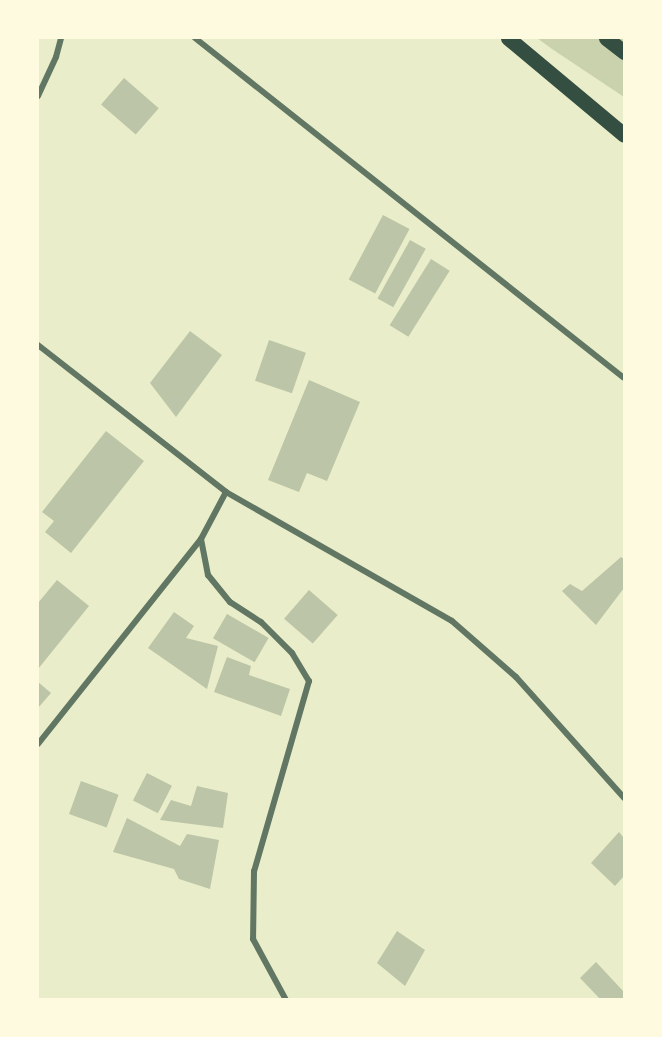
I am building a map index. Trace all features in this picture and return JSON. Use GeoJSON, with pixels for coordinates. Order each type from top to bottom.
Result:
{"type":"FeatureCollection","features":[{"type":"Feature","properties":{"kind":"main road"},"geometry":{"type":"LineString","coordinates":[[508,38],[624,135]]}},
{"type":"Feature","properties":{"kind":"main road"},"geometry":{"type":"LineString","coordinates":[[606,38],[624,52]]}},
{"type":"Feature","properties":{"kind":"street"},"geometry":{"type":"LineString","coordinates":[[38,96],[56,57],[61,38]]}},
{"type":"Feature","properties":{"kind":"street"},"geometry":{"type":"LineString","coordinates":[[195,38],[624,378]]}},
{"type":"Feature","properties":{"kind":"street"},"geometry":{"type":"LineString","coordinates":[[38,345],[226,492],[452,621],[516,677],[624,798]]}},
{"type":"Feature","properties":{"kind":"street"},"geometry":{"type":"LineString","coordinates":[[38,744],[201,538],[226,492]]}},
{"type":"Feature","properties":{"kind":"street"},"geometry":{"type":"LineString","coordinates":[[201,538],[208,575],[230,602],[261,622],[292,653],[309,681],[255,871],[253,939],[286,999]]}},
{"type":"Feature","properties":{"kind":"green space"},"geometry":{"type":"Polygon","coordinates":[[[537,38],[624,38],[624,97],[552,49],[537,38]]]}},
{"type":"Feature","properties":{"kind":"building"},"geometry":{"type":"Polygon","coordinates":[[[124,78],[159,108],[136,135],[101,104],[124,78]]]}},
{"type":"Feature","properties":{"kind":"building"},"geometry":{"type":"Polygon","coordinates":[[[383,215],[409,229],[375,294],[349,279],[383,215]]]}},
{"type":"Feature","properties":{"kind":"building"},"geometry":{"type":"Polygon","coordinates":[[[410,240],[426,249],[393,307],[378,299],[410,240]]]}},
{"type":"Feature","properties":{"kind":"building"},"geometry":{"type":"Polygon","coordinates":[[[431,259],[450,271],[408,337],[390,325],[431,259]]]}},
{"type":"Feature","properties":{"kind":"building"},"geometry":{"type":"Polygon","coordinates":[[[190,331],[222,355],[176,417],[150,383],[190,331]]]}},
{"type":"Feature","properties":{"kind":"building"},"geometry":{"type":"Polygon","coordinates":[[[269,340],[306,353],[292,393],[255,381],[269,340]]]}},
{"type":"Feature","properties":{"kind":"building"},"geometry":{"type":"Polygon","coordinates":[[[309,380],[360,402],[327,481],[307,473],[299,492],[268,480],[309,380]]]}},
{"type":"Feature","properties":{"kind":"building"},"geometry":{"type":"Polygon","coordinates":[[[106,431],[144,461],[71,553],[45,532],[54,521],[42,512],[106,431]]]}},
{"type":"Feature","properties":{"kind":"building"},"geometry":{"type":"Polygon","coordinates":[[[621,557],[624,559],[624,588],[596,625],[562,591],[570,584],[582,591],[621,557]]]}},
{"type":"Feature","properties":{"kind":"building"},"geometry":{"type":"Polygon","coordinates":[[[57,580],[89,606],[38,669],[38,603],[57,580]]]}},
{"type":"Feature","properties":{"kind":"building"},"geometry":{"type":"Polygon","coordinates":[[[309,590],[338,615],[313,644],[284,619],[309,590]]]}},
{"type":"Feature","properties":{"kind":"building"},"geometry":{"type":"Polygon","coordinates":[[[174,612],[194,626],[186,638],[218,646],[207,689],[148,648],[174,612]]]}},
{"type":"Feature","properties":{"kind":"building"},"geometry":{"type":"Polygon","coordinates":[[[227,614],[269,638],[255,662],[213,638],[227,614]]]}},
{"type":"Feature","properties":{"kind":"building"},"geometry":{"type":"Polygon","coordinates":[[[227,657],[251,666],[249,675],[290,689],[281,716],[214,692],[227,657]]]}},
{"type":"Feature","properties":{"kind":"building"},"geometry":{"type":"Polygon","coordinates":[[[38,682],[51,693],[38,708],[38,682]]]}},
{"type":"Feature","properties":{"kind":"building"},"geometry":{"type":"Polygon","coordinates":[[[147,773],[172,786],[158,813],[133,801],[147,773]]]}},
{"type":"Feature","properties":{"kind":"building"},"geometry":{"type":"Polygon","coordinates":[[[81,781],[119,795],[107,828],[69,814],[81,781]]]}},
{"type":"Feature","properties":{"kind":"building"},"geometry":{"type":"Polygon","coordinates":[[[197,786],[228,793],[223,828],[160,820],[171,800],[191,806],[197,786]]]}},
{"type":"Feature","properties":{"kind":"building"},"geometry":{"type":"Polygon","coordinates":[[[127,818],[180,846],[187,834],[219,840],[210,889],[179,879],[174,869],[113,852],[127,818]]]}},
{"type":"Feature","properties":{"kind":"building"},"geometry":{"type":"Polygon","coordinates":[[[619,832],[624,838],[624,876],[615,886],[591,863],[619,832]]]}},
{"type":"Feature","properties":{"kind":"building"},"geometry":{"type":"Polygon","coordinates":[[[397,931],[425,950],[405,986],[377,963],[397,931]]]}},
{"type":"Feature","properties":{"kind":"building"},"geometry":{"type":"Polygon","coordinates":[[[596,962],[624,992],[624,1000],[601,1000],[580,978],[596,962]]]}}]}
